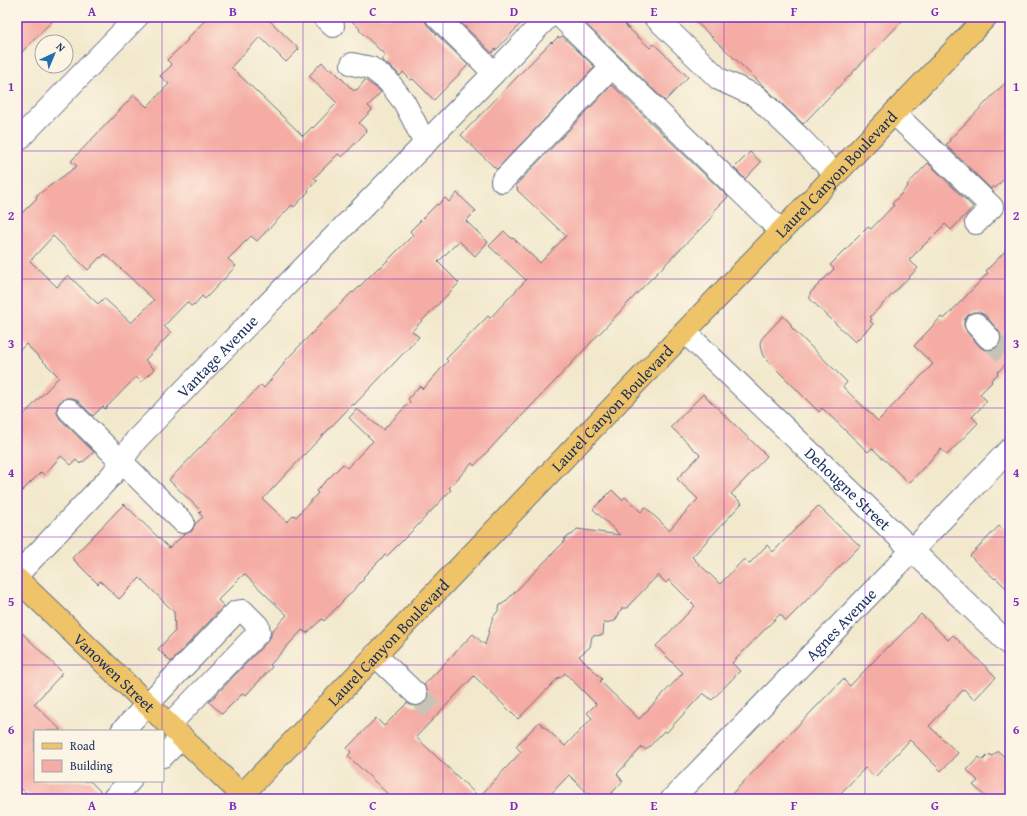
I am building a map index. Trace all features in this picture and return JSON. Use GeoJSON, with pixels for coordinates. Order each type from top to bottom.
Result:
{"type":"FeatureCollection","features":[{"type":"Feature","properties":{"kind":"main road","name":"Laurel Canyon Boulevard"},"geometry":{"type":"LineString","coordinates":[[242,798],[375,655],[986,17]]}},
{"type":"Feature","properties":{"kind":"main road","name":"Vanowen Street"},"geometry":{"type":"LineString","coordinates":[[17,579],[175,731],[242,798]]}},
{"type":"Feature","properties":{"kind":"street"},"geometry":{"type":"LineString","coordinates":[[17,141],[137,17]]}},
{"type":"Feature","properties":{"kind":"street"},"geometry":{"type":"LineString","coordinates":[[437,17],[494,73]]}},
{"type":"Feature","properties":{"kind":"street","name":"Vantage Avenue"},"geometry":{"type":"LineString","coordinates":[[17,575],[112,475],[136,440],[548,17]]}},
{"type":"Feature","properties":{"kind":"street"},"geometry":{"type":"LineString","coordinates":[[560,17],[781,231]]}},
{"type":"Feature","properties":{"kind":"street"},"geometry":{"type":"LineString","coordinates":[[655,17],[719,79],[756,96],[835,174]]}},
{"type":"Feature","properties":{"kind":"street"},"geometry":{"type":"LineString","coordinates":[[352,64],[371,68],[388,81],[404,102],[425,144]]}},
{"type":"Feature","properties":{"kind":"street"},"geometry":{"type":"LineString","coordinates":[[502,182],[612,67]]}},
{"type":"Feature","properties":{"kind":"street"},"geometry":{"type":"LineString","coordinates":[[894,113],[992,207],[976,223]]}},
{"type":"Feature","properties":{"kind":"street","name":"Dehougne Street"},"geometry":{"type":"LineString","coordinates":[[685,332],[1010,645]]}},
{"type":"Feature","properties":{"kind":"street"},"geometry":{"type":"LineString","coordinates":[[69,410],[183,522]]}},
{"type":"Feature","properties":{"kind":"street","name":"Agnes Avenue"},"geometry":{"type":"LineString","coordinates":[[672,799],[1010,449]]}},
{"type":"Feature","properties":{"kind":"street"},"geometry":{"type":"LineString","coordinates":[[123,730],[236,612],[242,611],[258,626],[258,632],[175,731],[164,754]]}},
{"type":"Feature","properties":{"kind":"street"},"geometry":{"type":"LineString","coordinates":[[375,655],[416,694]]}},
{"type":"Feature","properties":{"kind":"building"},"geometry":{"type":"Polygon","coordinates":[[[17,17],[56,17],[39,34],[34,34],[34,40],[17,57],[17,17]]]}},
{"type":"Feature","properties":{"kind":"building"},"geometry":{"type":"Polygon","coordinates":[[[208,17],[266,17],[299,49],[286,62],[260,37],[231,67],[303,136],[312,127],[313,128],[337,103],[309,76],[322,62],[329,70],[331,68],[354,91],[356,89],[357,90],[365,80],[381,92],[368,106],[372,110],[359,123],[367,131],[342,157],[338,154],[314,178],[317,180],[294,207],[292,205],[257,241],[251,236],[228,259],[236,266],[205,299],[202,296],[194,305],[191,306],[187,302],[164,326],[171,333],[145,360],[154,369],[141,382],[136,377],[105,409],[103,406],[93,416],[78,401],[72,398],[66,398],[60,402],[57,407],[57,413],[60,419],[94,452],[80,464],[76,460],[71,465],[61,456],[44,475],[41,472],[17,496],[17,422],[59,377],[26,344],[17,353],[17,218],[37,198],[36,196],[77,166],[71,161],[134,95],[147,107],[169,84],[160,76],[172,65],[167,60],[188,40],[187,39],[208,17]],[[53,236],[30,261],[57,287],[68,275],[98,304],[104,298],[131,323],[154,300],[105,254],[101,258],[100,257],[88,270],[53,236]]]}},
{"type":"Feature","properties":{"kind":"building"},"geometry":{"type":"Polygon","coordinates":[[[348,17],[425,17],[425,21],[428,26],[468,65],[434,100],[413,79],[411,80],[403,72],[400,76],[396,71],[381,60],[385,55],[348,17]]]}},
{"type":"Feature","properties":{"kind":"building"},"geometry":{"type":"Polygon","coordinates":[[[455,17],[527,17],[492,53],[455,17]]]}},
{"type":"Feature","properties":{"kind":"building"},"geometry":{"type":"Polygon","coordinates":[[[580,17],[633,17],[625,25],[650,48],[654,44],[688,77],[665,101],[580,17]]]}},
{"type":"Feature","properties":{"kind":"building"},"geometry":{"type":"Polygon","coordinates":[[[691,17],[906,17],[803,124],[691,17]]]}},
{"type":"Feature","properties":{"kind":"building"},"geometry":{"type":"Polygon","coordinates":[[[562,36],[595,67],[497,169],[461,135],[551,42],[552,43],[558,37],[560,38],[562,36]]]}},
{"type":"Feature","properties":{"kind":"building"},"geometry":{"type":"Polygon","coordinates":[[[1010,78],[1010,173],[995,188],[993,186],[991,189],[946,145],[950,141],[949,140],[1010,78]]]}},
{"type":"Feature","properties":{"kind":"building"},"geometry":{"type":"Polygon","coordinates":[[[612,85],[728,197],[712,213],[712,217],[644,286],[474,466],[472,463],[449,488],[451,490],[417,526],[387,556],[385,555],[363,577],[364,579],[324,621],[322,619],[307,633],[302,630],[270,665],[272,667],[246,695],[243,693],[222,714],[209,702],[268,641],[271,636],[271,632],[287,615],[244,574],[218,600],[224,606],[171,662],[158,649],[175,631],[174,612],[140,578],[119,599],[100,581],[98,584],[72,558],[124,504],[169,548],[185,534],[192,531],[195,524],[203,517],[199,513],[201,511],[169,480],[261,385],[264,388],[284,364],[283,363],[352,292],[353,293],[379,267],[380,268],[413,235],[410,231],[437,204],[438,205],[445,198],[449,202],[457,193],[476,211],[466,221],[488,242],[475,256],[459,241],[438,262],[459,283],[412,331],[419,337],[263,499],[287,522],[294,515],[296,517],[318,493],[316,491],[343,464],[347,468],[373,441],[349,418],[357,409],[383,430],[410,402],[408,399],[420,386],[423,389],[448,361],[446,359],[488,316],[490,318],[526,280],[489,246],[504,231],[540,263],[566,236],[517,190],[518,189],[515,186],[612,85]]]}},
{"type":"Feature","properties":{"kind":"building"},"geometry":{"type":"Polygon","coordinates":[[[750,152],[761,162],[745,179],[734,168],[750,152]]]}},
{"type":"Feature","properties":{"kind":"building"},"geometry":{"type":"Polygon","coordinates":[[[928,163],[973,207],[951,230],[945,224],[909,260],[918,268],[870,317],[872,319],[870,321],[873,324],[855,342],[810,299],[810,293],[834,269],[830,265],[868,227],[871,229],[894,205],[892,204],[908,186],[907,185],[928,163]]]}},
{"type":"Feature","properties":{"kind":"building"},"geometry":{"type":"Polygon","coordinates":[[[1010,246],[1010,359],[991,380],[992,382],[980,394],[987,401],[972,417],[978,423],[947,455],[941,449],[909,483],[872,448],[868,452],[822,408],[819,412],[763,356],[760,343],[762,338],[783,316],[791,324],[791,327],[847,382],[843,387],[878,421],[933,364],[914,346],[941,317],[944,319],[988,273],[986,271],[1010,246]],[[973,312],[968,315],[964,320],[964,326],[967,332],[980,347],[985,350],[991,350],[997,347],[1001,341],[1001,335],[985,315],[979,312],[973,312]]]}},
{"type":"Feature","properties":{"kind":"building"},"geometry":{"type":"Polygon","coordinates":[[[703,394],[767,456],[731,494],[742,503],[692,557],[720,584],[744,559],[749,564],[767,545],[773,552],[818,506],[860,546],[786,621],[780,614],[732,663],[740,671],[712,700],[703,693],[666,733],[664,731],[646,750],[642,747],[617,774],[623,781],[606,799],[594,799],[569,775],[546,799],[393,799],[348,756],[351,752],[347,748],[376,718],[384,726],[407,703],[413,706],[419,706],[425,703],[428,697],[428,691],[424,685],[473,634],[485,645],[493,617],[498,611],[500,605],[504,603],[564,542],[565,538],[573,534],[577,529],[620,535],[593,509],[612,490],[622,500],[625,497],[641,512],[645,507],[669,530],[698,499],[677,479],[700,455],[671,427],[703,394]],[[658,575],[630,604],[628,608],[622,608],[615,621],[604,623],[603,635],[592,636],[590,647],[579,656],[602,679],[600,681],[639,719],[683,673],[656,646],[695,606],[669,580],[666,583],[658,575]],[[565,673],[560,678],[559,677],[518,719],[474,676],[416,737],[479,797],[521,752],[516,746],[539,722],[565,746],[592,718],[587,713],[596,704],[565,673]]]}},
{"type":"Feature","properties":{"kind":"building"},"geometry":{"type":"Polygon","coordinates":[[[999,526],[1010,536],[1010,592],[970,556],[999,526]]]}},
{"type":"Feature","properties":{"kind":"building"},"geometry":{"type":"Polygon","coordinates":[[[921,614],[948,640],[953,635],[996,677],[974,700],[964,689],[929,726],[958,753],[941,771],[910,740],[875,777],[865,768],[835,799],[727,799],[843,679],[850,686],[921,614]]]}},
{"type":"Feature","properties":{"kind":"building"},"geometry":{"type":"Polygon","coordinates":[[[17,628],[62,672],[60,674],[61,675],[34,704],[61,730],[34,730],[34,782],[91,782],[102,793],[101,799],[32,799],[17,784],[17,628]]]}},
{"type":"Feature","properties":{"kind":"building"},"geometry":{"type":"Polygon","coordinates":[[[998,751],[1010,762],[1010,799],[988,799],[973,785],[978,781],[967,770],[979,757],[983,760],[988,755],[989,756],[990,754],[992,756],[998,751]]]}},
{"type":"Feature","properties":{"kind":"tunnel"},"geometry":{"type":"LineString","coordinates":[[989,338],[1010,358]]}},
{"type":"Feature","properties":{"kind":"tunnel"},"geometry":{"type":"LineString","coordinates":[[416,694],[437,714]]}}]}
